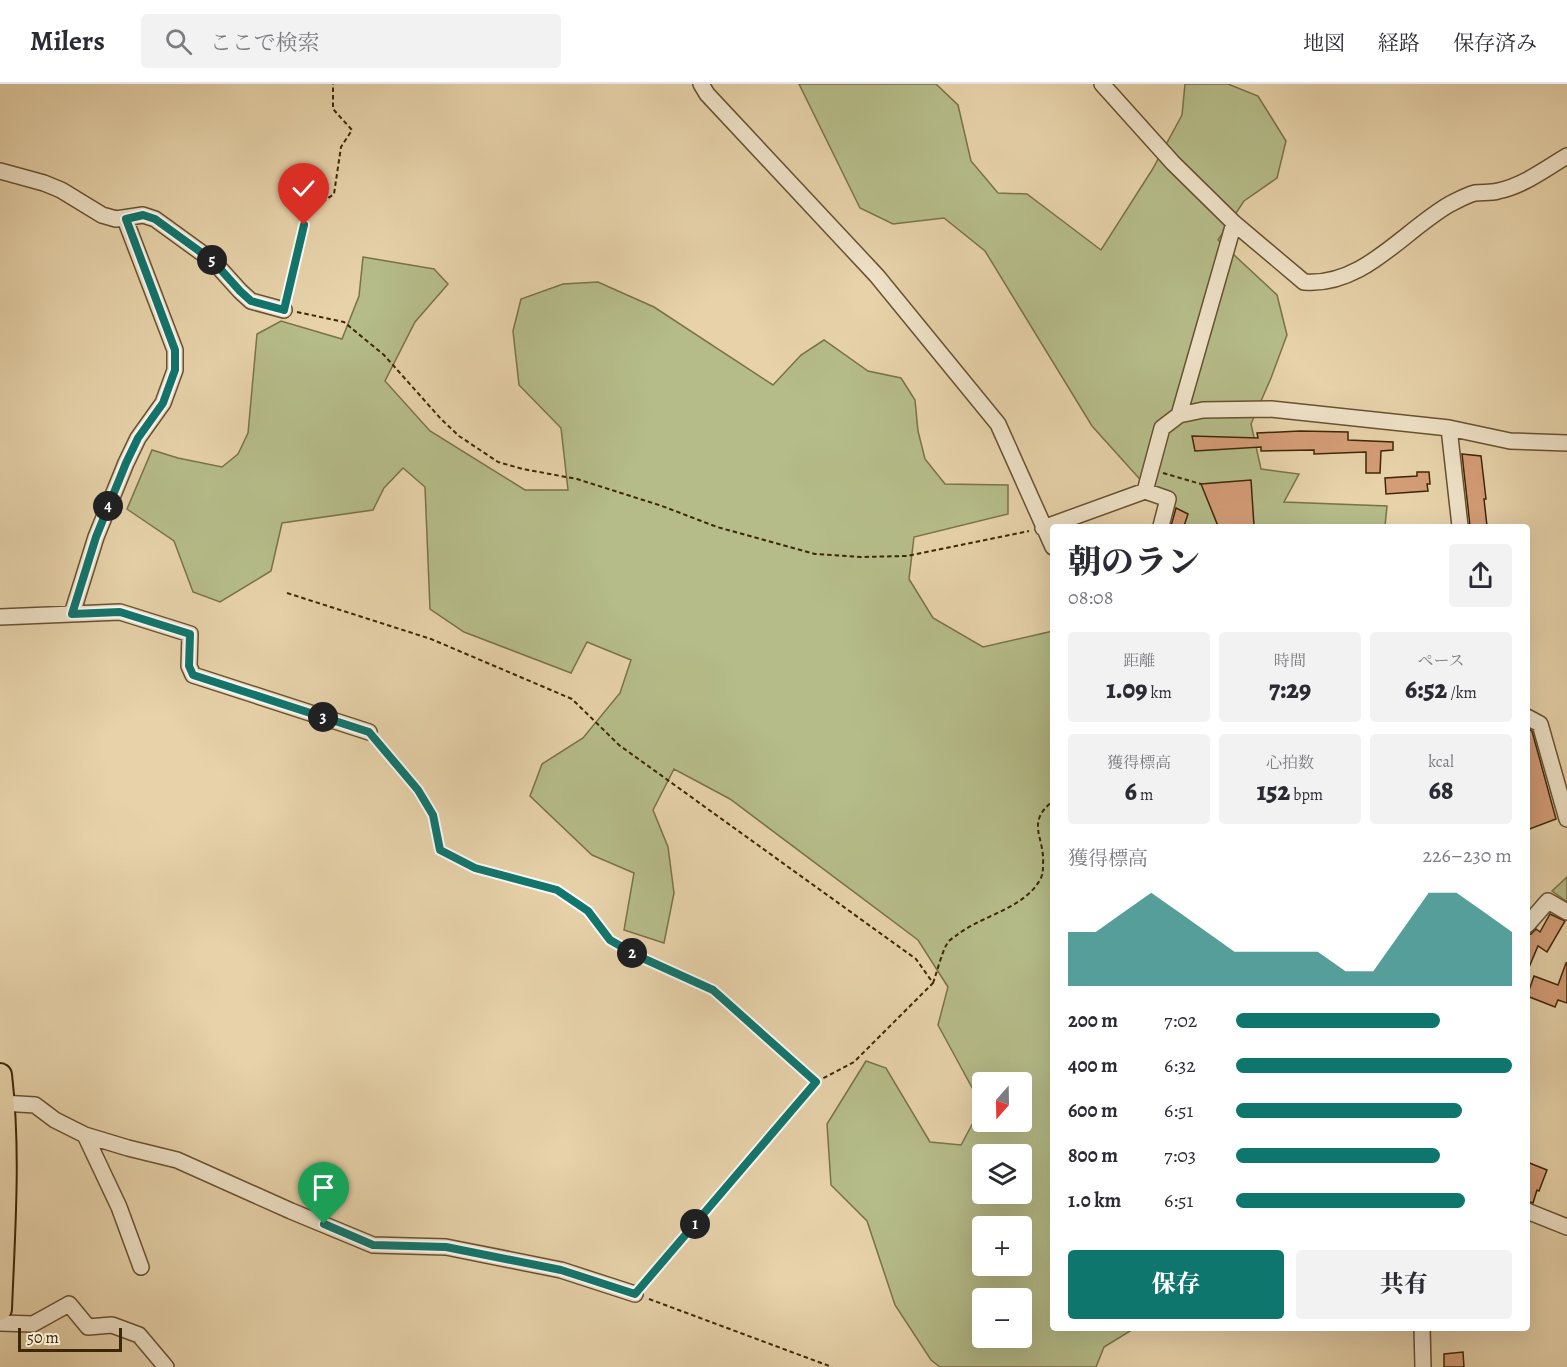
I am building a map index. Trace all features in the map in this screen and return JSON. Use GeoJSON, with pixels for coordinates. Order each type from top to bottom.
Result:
{"type":"FeatureCollection","features":[{"type":"Feature","properties":{"kind":"highway"},"geometry":{"type":"LineString","coordinates":[[0,1075],[5,1166],[0,1309]]}},
{"type":"Feature","properties":{"kind":"street"},"geometry":{"type":"LineString","coordinates":[[701,84],[707,94],[877,276],[998,424],[1050,541]]}},
{"type":"Feature","properties":{"kind":"street"},"geometry":{"type":"LineString","coordinates":[[1102,84],[1173,163],[1234,223],[1304,282],[1335,280],[1363,268],[1449,205],[1472,194],[1498,191],[1523,183],[1567,156]]}},
{"type":"Feature","properties":{"kind":"street"},"geometry":{"type":"LineString","coordinates":[[0,171],[61,190],[102,214],[116,219],[143,215],[155,219],[213,261],[251,301],[284,310]]}},
{"type":"Feature","properties":{"kind":"street"},"geometry":{"type":"LineString","coordinates":[[72,614],[96,537],[126,463],[138,438],[163,403],[175,370],[175,350],[126,219]]}},
{"type":"Feature","properties":{"kind":"street"},"geometry":{"type":"LineString","coordinates":[[1179,415],[1234,223]]}},
{"type":"Feature","properties":{"kind":"street"},"geometry":{"type":"LineString","coordinates":[[1144,491],[1162,428],[1179,415],[1203,410],[1271,409],[1449,428],[1510,441],[1567,444]]}},
{"type":"Feature","properties":{"kind":"street"},"geometry":{"type":"LineString","coordinates":[[1449,428],[1460,524]]}},
{"type":"Feature","properties":{"kind":"street"},"geometry":{"type":"LineString","coordinates":[[1054,524],[1144,491],[1168,499],[1162,524]]}},
{"type":"Feature","properties":{"kind":"street"},"geometry":{"type":"LineString","coordinates":[[1043,528],[1050,525]]}},
{"type":"Feature","properties":{"kind":"street"},"geometry":{"type":"LineString","coordinates":[[0,617],[120,612],[190,634],[189,666],[193,675],[369,732]]}},
{"type":"Feature","properties":{"kind":"street"},"geometry":{"type":"LineString","coordinates":[[1530,719],[1540,724],[1567,819]]}},
{"type":"Feature","properties":{"kind":"street"},"geometry":{"type":"LineString","coordinates":[[1530,922],[1548,901],[1567,912]]}},
{"type":"Feature","properties":{"kind":"street"},"geometry":{"type":"LineString","coordinates":[[2,1103],[35,1105],[56,1120],[86,1135],[177,1160],[291,1212],[373,1245],[446,1247],[561,1270],[635,1294]]}},
{"type":"Feature","properties":{"kind":"street"},"geometry":{"type":"LineString","coordinates":[[86,1135],[119,1207],[141,1267]]}},
{"type":"Feature","properties":{"kind":"street"},"geometry":{"type":"LineString","coordinates":[[1530,1212],[1567,1227]]}},
{"type":"Feature","properties":{"kind":"street"},"geometry":{"type":"LineString","coordinates":[[0,1323],[33,1324],[69,1304],[88,1327],[112,1325],[139,1335],[166,1367]]}},
{"type":"Feature","properties":{"kind":"street"},"geometry":{"type":"LineString","coordinates":[[1422,1331],[1423,1367]]}},
{"type":"Feature","properties":{"kind":"path"},"geometry":{"type":"LineString","coordinates":[[333,84],[333,109],[352,130],[341,147],[334,194],[311,210],[304,225],[284,310],[344,322],[384,355],[459,436],[498,462],[577,479],[662,506],[717,527],[814,554],[860,557],[908,556],[1043,528]]}},
{"type":"Feature","properties":{"kind":"path"},"geometry":{"type":"LineString","coordinates":[[1152,469],[1202,484]]}},
{"type":"Feature","properties":{"kind":"path"},"geometry":{"type":"LineString","coordinates":[[287,593],[431,639],[572,699],[619,745],[916,959],[933,983]]}},
{"type":"Feature","properties":{"kind":"path"},"geometry":{"type":"LineString","coordinates":[[369,732],[418,790],[433,815],[440,850],[475,868],[557,890],[588,911],[610,940],[638,956],[713,990],[816,1082]]}},
{"type":"Feature","properties":{"kind":"path"},"geometry":{"type":"LineString","coordinates":[[832,1367],[635,1294],[816,1082],[854,1062],[933,983],[946,944],[967,927],[1004,910],[1031,892],[1042,874],[1044,854],[1038,820],[1044,808],[1050,803]]}},
{"type":"Feature","properties":{"kind":"green space"},"geometry":{"type":"Polygon","coordinates":[[[799,84],[936,84],[958,105],[971,161],[998,193],[1027,194],[1101,250],[1152,170],[1182,115],[1185,84],[1228,84],[1258,96],[1286,141],[1277,178],[1244,201],[1218,240],[1277,295],[1287,335],[1251,424],[1261,469],[1299,474],[1284,502],[1387,506],[1385,524],[1180,524],[1092,426],[985,251],[944,218],[893,224],[860,208],[799,84]]]}},
{"type":"Feature","properties":{"kind":"green space"},"geometry":{"type":"Polygon","coordinates":[[[363,257],[434,269],[448,284],[415,322],[385,381],[430,431],[525,490],[568,490],[561,428],[519,385],[513,331],[521,299],[563,284],[598,282],[654,307],[773,385],[801,355],[824,340],[868,371],[901,378],[915,400],[918,431],[925,459],[945,484],[1008,485],[1008,514],[914,537],[909,579],[933,618],[983,647],[1050,632],[1050,1331],[1130,1331],[1104,1347],[1096,1367],[940,1367],[931,1360],[895,1305],[867,1221],[831,1185],[827,1124],[866,1061],[886,1068],[930,1142],[961,1145],[972,1125],[972,1132],[1032,1132],[1032,1072],[972,1072],[972,1088],[938,1025],[948,987],[918,940],[730,799],[674,769],[653,810],[668,847],[674,893],[664,943],[624,930],[634,873],[592,855],[530,796],[542,764],[583,738],[620,693],[631,660],[587,642],[571,673],[464,632],[430,609],[425,487],[403,468],[384,488],[373,510],[282,523],[271,571],[220,602],[193,592],[174,541],[127,509],[152,450],[222,467],[238,454],[248,433],[257,334],[281,321],[342,339],[359,296],[363,257]]]}},
{"type":"Feature","properties":{"kind":"green space"},"geometry":{"type":"Polygon","coordinates":[[[1567,877],[1567,902],[1552,891],[1567,877]]]}},
{"type":"Feature","properties":{"kind":"building"},"geometry":{"type":"Polygon","coordinates":[[[1348,432],[1348,440],[1393,442],[1393,450],[1381,451],[1380,473],[1366,473],[1366,452],[1314,454],[1314,450],[1261,451],[1261,447],[1195,451],[1192,436],[1258,438],[1257,433],[1348,432]]]}},
{"type":"Feature","properties":{"kind":"building"},"geometry":{"type":"Polygon","coordinates":[[[1462,454],[1481,456],[1486,499],[1484,499],[1487,524],[1470,524],[1462,454]]]}},
{"type":"Feature","properties":{"kind":"building"},"geometry":{"type":"Polygon","coordinates":[[[1417,472],[1429,472],[1428,491],[1386,494],[1385,478],[1417,476],[1417,472]]]}},
{"type":"Feature","properties":{"kind":"building"},"geometry":{"type":"Polygon","coordinates":[[[1251,480],[1254,524],[1217,524],[1201,484],[1251,480]]]}},
{"type":"Feature","properties":{"kind":"building"},"geometry":{"type":"Polygon","coordinates":[[[1176,508],[1188,514],[1185,524],[1172,524],[1176,508]]]}},
{"type":"Feature","properties":{"kind":"building"},"geometry":{"type":"Polygon","coordinates":[[[1530,730],[1532,731],[1556,819],[1530,829],[1530,730]]]}},
{"type":"Feature","properties":{"kind":"building"},"geometry":{"type":"Polygon","coordinates":[[[1550,914],[1565,921],[1547,952],[1538,946],[1530,965],[1530,934],[1536,929],[1540,932],[1550,914]]]}},
{"type":"Feature","properties":{"kind":"building"},"geometry":{"type":"Polygon","coordinates":[[[1567,963],[1567,1003],[1558,1000],[1555,1007],[1530,997],[1530,987],[1534,976],[1558,985],[1567,963]]]}},
{"type":"Feature","properties":{"kind":"building"},"geometry":{"type":"Polygon","coordinates":[[[1530,1163],[1547,1170],[1533,1203],[1530,1202],[1530,1163]]]}},
{"type":"Feature","properties":{"kind":"building"},"geometry":{"type":"Polygon","coordinates":[[[1463,1352],[1464,1367],[1444,1367],[1444,1354],[1463,1352]]]}},
{"type":"Feature","properties":{"kind":"route"},"geometry":{"type":"LineString","coordinates":[[304,225],[284,310],[251,301],[213,261],[155,219],[143,215],[126,219],[175,350],[175,370],[163,403],[138,438],[126,463],[96,537],[72,614],[120,612],[190,634],[189,666],[193,675],[369,732],[418,790],[433,815],[440,850],[475,868],[557,890],[588,911],[610,940],[638,956],[713,990],[816,1082],[635,1294],[561,1270],[446,1247],[373,1245],[324,1224]]}}]}
